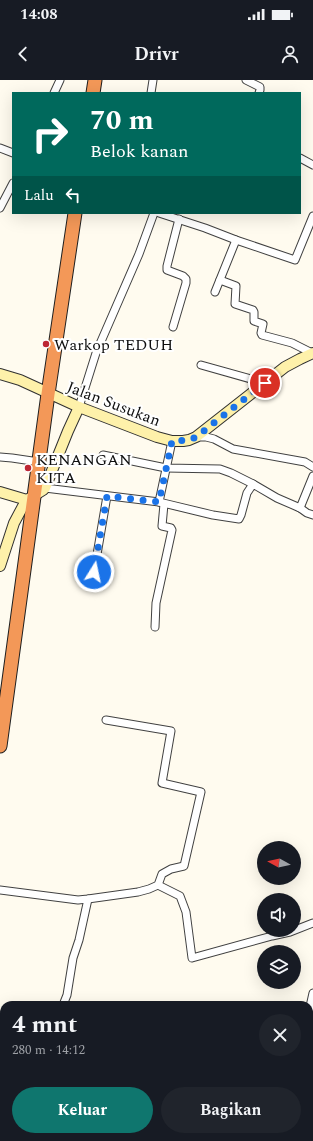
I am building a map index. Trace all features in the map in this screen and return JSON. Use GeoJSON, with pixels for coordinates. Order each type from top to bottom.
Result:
{"type":"FeatureCollection","features":[{"type":"Feature","properties":{"kind":"highway"},"geometry":{"type":"LineString","coordinates":[[93,92],[95,80]]}},
{"type":"Feature","properties":{"kind":"highway"},"geometry":{"type":"LineString","coordinates":[[0,746],[36,494],[48,394],[75,214]]}},
{"type":"Feature","properties":{"kind":"street"},"geometry":{"type":"LineString","coordinates":[[54,92],[60,80]]}},
{"type":"Feature","properties":{"kind":"street"},"geometry":{"type":"LineString","coordinates":[[151,92],[153,80]]}},
{"type":"Feature","properties":{"kind":"street"},"geometry":{"type":"LineString","coordinates":[[246,80],[259,87]]}},
{"type":"Feature","properties":{"kind":"street"},"geometry":{"type":"LineString","coordinates":[[0,148],[12,153]]}},
{"type":"Feature","properties":{"kind":"street"},"geometry":{"type":"LineString","coordinates":[[301,159],[313,165]]}},
{"type":"Feature","properties":{"kind":"street"},"geometry":{"type":"LineString","coordinates":[[0,208],[12,185]]}},
{"type":"Feature","properties":{"kind":"street"},"geometry":{"type":"LineString","coordinates":[[0,566],[14,523],[36,494],[79,407],[96,353],[139,254],[154,214]]}},
{"type":"Feature","properties":{"kind":"street"},"geometry":{"type":"LineString","coordinates":[[162,214],[295,260],[313,216]]}},
{"type":"Feature","properties":{"kind":"street"},"geometry":{"type":"LineString","coordinates":[[173,327],[186,283],[186,279],[183,276],[167,270],[179,219]]}},
{"type":"Feature","properties":{"kind":"street"},"geometry":{"type":"LineString","coordinates":[[215,292],[236,240]]}},
{"type":"Feature","properties":{"kind":"street"},"geometry":{"type":"LineString","coordinates":[[220,280],[236,286],[235,304],[253,310],[254,321],[263,324],[262,335],[292,344],[313,353]]}},
{"type":"Feature","properties":{"kind":"street","name":"Jalan Susukan"},"geometry":{"type":"LineString","coordinates":[[0,374],[20,380],[48,394],[134,429],[172,441],[189,440],[196,437],[285,368],[300,358],[313,353]]}},
{"type":"Feature","properties":{"kind":"street"},"geometry":{"type":"LineString","coordinates":[[201,365],[265,383]]}},
{"type":"Feature","properties":{"kind":"street"},"geometry":{"type":"LineString","coordinates":[[196,437],[214,439],[233,449],[305,462],[313,467]]}},
{"type":"Feature","properties":{"kind":"street"},"geometry":{"type":"LineString","coordinates":[[155,627],[156,603],[172,530],[172,528],[162,525],[161,504],[166,468],[172,441]]}},
{"type":"Feature","properties":{"kind":"street"},"geometry":{"type":"LineString","coordinates":[[103,455],[166,468],[220,469],[231,472],[277,498],[313,515]]}},
{"type":"Feature","properties":{"kind":"street"},"geometry":{"type":"LineString","coordinates":[[0,457],[39,462]]}},
{"type":"Feature","properties":{"kind":"street"},"geometry":{"type":"LineString","coordinates":[[300,508],[313,476]]}},
{"type":"Feature","properties":{"kind":"street"},"geometry":{"type":"LineString","coordinates":[[0,492],[107,496],[161,504],[239,519],[247,493],[253,484]]}},
{"type":"Feature","properties":{"kind":"street"},"geometry":{"type":"LineString","coordinates":[[94,572],[107,496]]}},
{"type":"Feature","properties":{"kind":"street"},"geometry":{"type":"LineString","coordinates":[[0,890],[71,899],[88,899],[149,889],[158,885],[162,874],[171,869],[184,866],[201,792],[162,783],[171,731],[106,720]]}},
{"type":"Feature","properties":{"kind":"street"},"geometry":{"type":"LineString","coordinates":[[158,885],[180,896],[186,912],[192,958],[290,932],[313,923]]}},
{"type":"Feature","properties":{"kind":"street"},"geometry":{"type":"LineString","coordinates":[[65,1001],[67,995],[73,958],[79,940],[88,899]]}},
{"type":"Feature","properties":{"kind":"place","name":"Warkop TEDUH"},"geometry":{"type":"Point","coordinates":[46,344]}},
{"type":"Feature","properties":{"kind":"place","name":"KENANGAN KITA"},"geometry":{"type":"Point","coordinates":[28,468]}},
{"type":"Feature","properties":{"kind":"route"},"geometry":{"type":"LineString","coordinates":[[94,572],[107,496],[159,502],[172,441],[183,441],[196,437],[265,383]]}}]}
